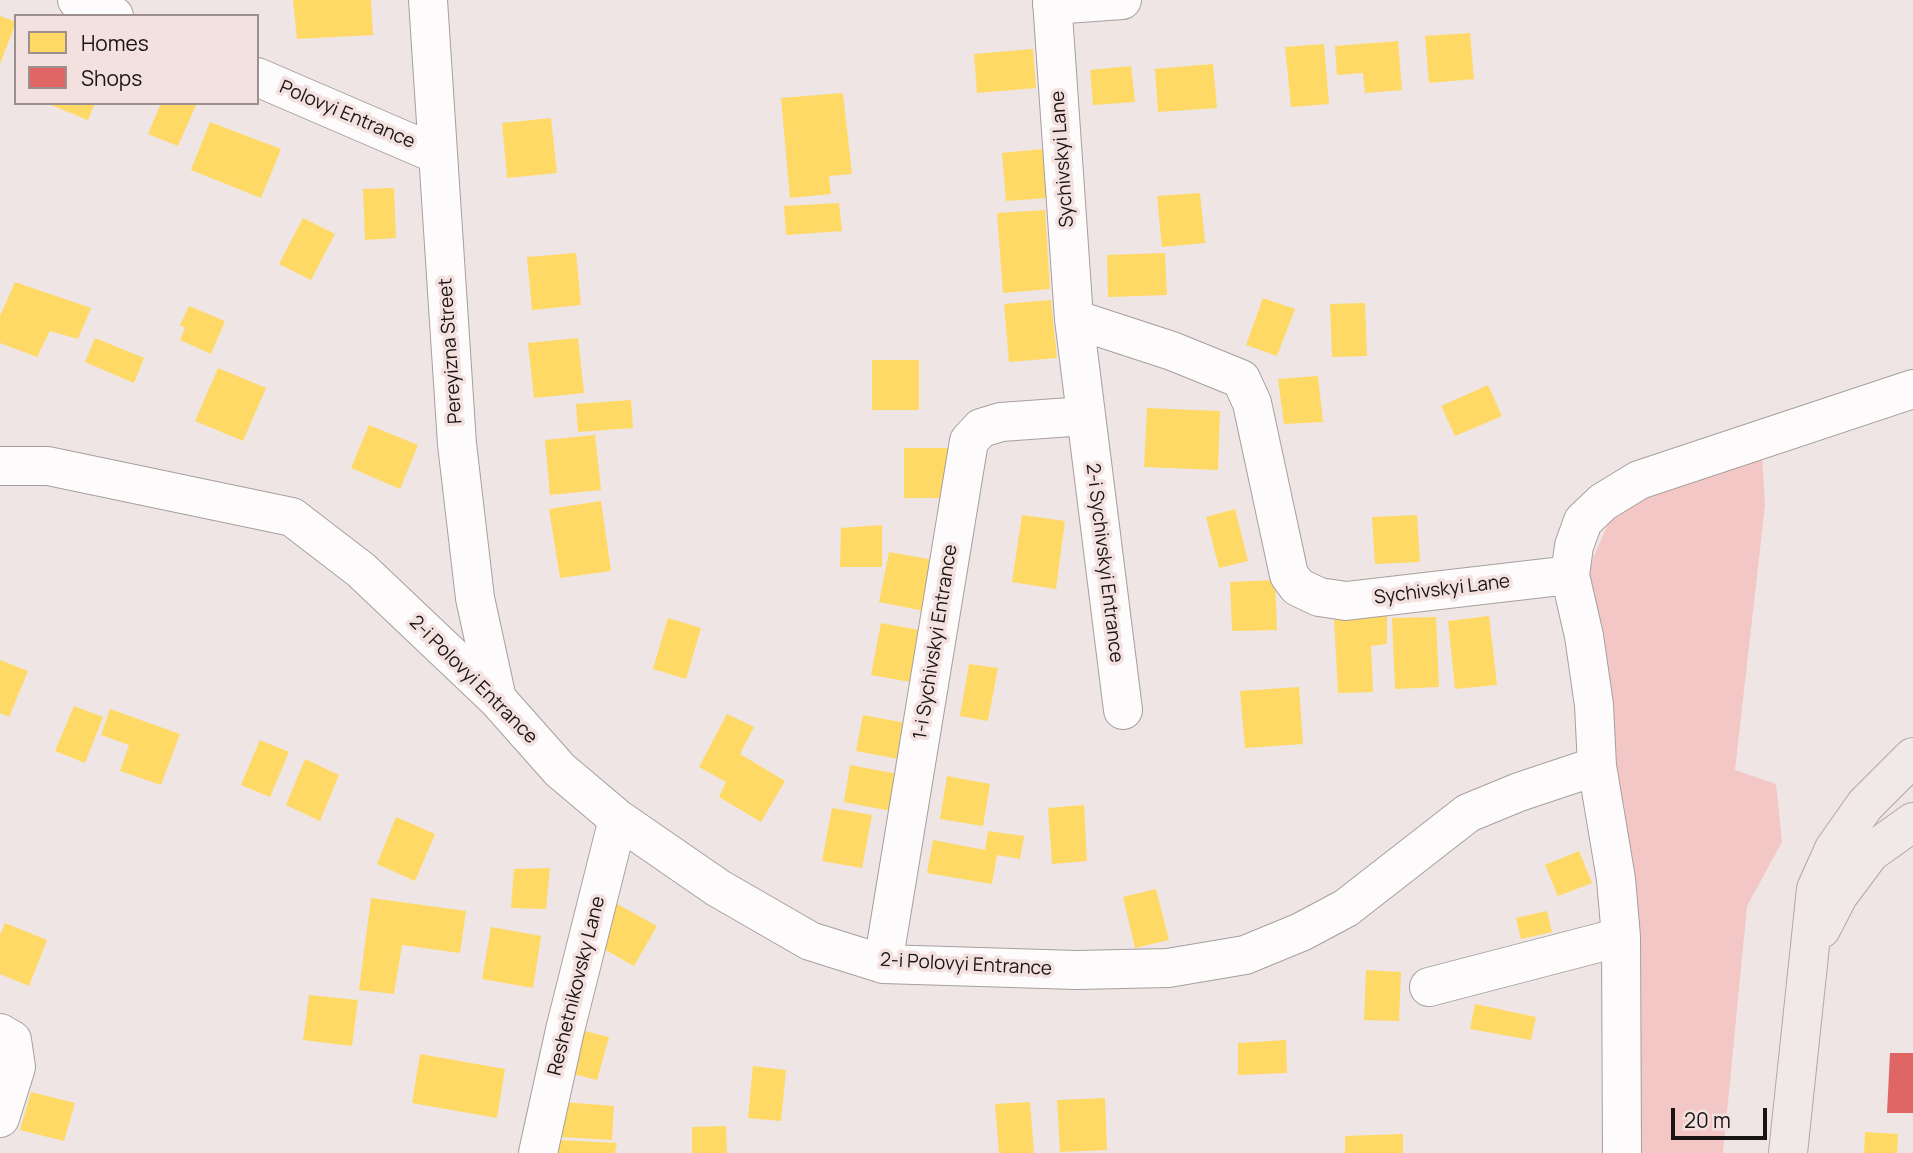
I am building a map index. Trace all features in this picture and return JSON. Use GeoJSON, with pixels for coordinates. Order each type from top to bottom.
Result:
{"type":"FeatureCollection","features":[{"type":"Feature","properties":{"kind":"main road"},"geometry":{"type":"LineString","coordinates":[[1788,1153],[1816,889],[1834,849],[1866,805],[1913,757]]}},
{"type":"Feature","properties":{"kind":"main road"},"geometry":{"type":"LineString","coordinates":[[1807,964],[1825,919],[1850,878],[1870,853],[1913,822]]}},
{"type":"Feature","properties":{"kind":"street"},"geometry":{"type":"LineString","coordinates":[[77,0],[109,14]]}},
{"type":"Feature","properties":{"kind":"street","name":"Pereyizna Street"},"geometry":{"type":"LineString","coordinates":[[428,0],[457,444],[475,598],[498,699]]}},
{"type":"Feature","properties":{"kind":"street"},"geometry":{"type":"LineString","coordinates":[[1052,2],[1122,0]]}},
{"type":"Feature","properties":{"kind":"street","name":"Sychivskyi Lane"},"geometry":{"type":"LineString","coordinates":[[1052,2],[1074,319],[1085,416]]}},
{"type":"Feature","properties":{"kind":"street","name":"Polovyi Entrance"},"geometry":{"type":"LineString","coordinates":[[259,78],[436,154]]}},
{"type":"Feature","properties":{"kind":"street","name":"Sychivskyi Lane"},"geometry":{"type":"LineString","coordinates":[[1074,319],[1172,351],[1241,379],[1252,403],[1289,575],[1298,587],[1319,597],[1346,601],[1570,575]]}},
{"type":"Feature","properties":{"kind":"street"},"geometry":{"type":"LineString","coordinates":[[1622,1153],[1621,937],[1616,879],[1597,766],[1594,705],[1584,636],[1570,575],[1574,546],[1583,522],[1603,502],[1639,481],[1913,389]]}},
{"type":"Feature","properties":{"kind":"street","name":"2-i Sychivskyi Entrance"},"geometry":{"type":"LineString","coordinates":[[1085,416],[1123,710]]}},
{"type":"Feature","properties":{"kind":"street","name":"1-i Sychivskyi Entrance"},"geometry":{"type":"LineString","coordinates":[[883,964],[969,440],[981,428],[1001,422],[1085,416]]}},
{"type":"Feature","properties":{"kind":"street","name":"2-i Polovyi Entrance"},"geometry":{"type":"LineString","coordinates":[[0,466],[48,466],[292,517],[362,570],[498,699],[560,770],[618,818],[718,888],[810,941],[883,964],[1076,970],[1168,968],[1245,955],[1301,932],[1346,908],[1468,813],[1597,766]]}},
{"type":"Feature","properties":{"kind":"street","name":"Reshetnikovsky Lane"},"geometry":{"type":"LineString","coordinates":[[538,1153],[565,1030],[618,818]]}},
{"type":"Feature","properties":{"kind":"street"},"geometry":{"type":"LineString","coordinates":[[1429,987],[1621,937]]}},
{"type":"Feature","properties":{"kind":"street"},"geometry":{"type":"LineString","coordinates":[[0,1033],[12,1040],[16,1067],[0,1118]]}},
{"type":"Feature","properties":{"kind":"shaded area"},"geometry":{"type":"Polygon","coordinates":[[[1762,454],[1765,505],[1735,770],[1776,784],[1782,842],[1747,906],[1723,1153],[1639,1153],[1586,574],[1609,522],[1663,487],[1762,454]]]}},
{"type":"Feature","properties":{"kind":"building: Homes"},"geometry":{"type":"Polygon","coordinates":[[[293,0],[371,0],[373,35],[297,39],[293,0]]]}},
{"type":"Feature","properties":{"kind":"building: Homes"},"geometry":{"type":"Polygon","coordinates":[[[0,16],[14,21],[14,27],[0,64],[0,16]]]}},
{"type":"Feature","properties":{"kind":"building: Homes"},"geometry":{"type":"Polygon","coordinates":[[[1470,33],[1474,79],[1429,83],[1425,36],[1470,33]]]}},
{"type":"Feature","properties":{"kind":"building: Homes"},"geometry":{"type":"Polygon","coordinates":[[[1398,41],[1402,90],[1365,93],[1363,73],[1337,75],[1335,46],[1398,41]]]}},
{"type":"Feature","properties":{"kind":"building: Homes"},"geometry":{"type":"Polygon","coordinates":[[[1324,44],[1329,104],[1291,107],[1285,47],[1324,44]]]}},
{"type":"Feature","properties":{"kind":"building: Homes"},"geometry":{"type":"Polygon","coordinates":[[[1033,49],[1036,88],[977,93],[974,54],[1033,49]]]}},
{"type":"Feature","properties":{"kind":"building: Homes"},"geometry":{"type":"Polygon","coordinates":[[[1213,64],[1217,108],[1158,112],[1155,69],[1213,64]]]}},
{"type":"Feature","properties":{"kind":"building: Homes"},"geometry":{"type":"Polygon","coordinates":[[[1131,66],[1135,102],[1093,105],[1090,70],[1131,66]]]}},
{"type":"Feature","properties":{"kind":"building: Homes"},"geometry":{"type":"Polygon","coordinates":[[[843,93],[852,174],[829,176],[831,194],[790,198],[781,98],[843,93]]]}},
{"type":"Feature","properties":{"kind":"building: Homes"},"geometry":{"type":"Polygon","coordinates":[[[51,105],[94,105],[88,120],[51,105]]]}},
{"type":"Feature","properties":{"kind":"building: Homes"},"geometry":{"type":"Polygon","coordinates":[[[160,105],[196,105],[178,146],[148,134],[160,105]]]}},
{"type":"Feature","properties":{"kind":"building: Homes"},"geometry":{"type":"Polygon","coordinates":[[[551,118],[557,173],[507,178],[502,123],[551,118]]]}},
{"type":"Feature","properties":{"kind":"building: Homes"},"geometry":{"type":"Polygon","coordinates":[[[210,122],[281,149],[261,198],[191,170],[210,122]]]}},
{"type":"Feature","properties":{"kind":"building: Homes"},"geometry":{"type":"Polygon","coordinates":[[[1043,149],[1047,198],[1006,201],[1002,153],[1043,149]]]}},
{"type":"Feature","properties":{"kind":"building: Homes"},"geometry":{"type":"Polygon","coordinates":[[[394,188],[396,238],[365,240],[363,189],[394,188]]]}},
{"type":"Feature","properties":{"kind":"building: Homes"},"geometry":{"type":"Polygon","coordinates":[[[1200,193],[1205,243],[1162,247],[1157,196],[1200,193]]]}},
{"type":"Feature","properties":{"kind":"building: Homes"},"geometry":{"type":"Polygon","coordinates":[[[839,203],[842,231],[786,235],[784,206],[839,203]]]}},
{"type":"Feature","properties":{"kind":"building: Homes"},"geometry":{"type":"Polygon","coordinates":[[[1045,210],[1050,289],[1003,293],[997,213],[1045,210]]]}},
{"type":"Feature","properties":{"kind":"building: Homes"},"geometry":{"type":"Polygon","coordinates":[[[303,218],[335,234],[311,280],[279,264],[303,218]]]}},
{"type":"Feature","properties":{"kind":"building: Homes"},"geometry":{"type":"Polygon","coordinates":[[[576,253],[581,305],[532,310],[527,257],[576,253]]]}},
{"type":"Feature","properties":{"kind":"building: Homes"},"geometry":{"type":"Polygon","coordinates":[[[1165,253],[1167,295],[1108,297],[1107,255],[1165,253]]]}},
{"type":"Feature","properties":{"kind":"building: Homes"},"geometry":{"type":"Polygon","coordinates":[[[15,282],[91,308],[78,339],[50,331],[37,357],[0,343],[0,316],[15,282]]]}},
{"type":"Feature","properties":{"kind":"building: Homes"},"geometry":{"type":"Polygon","coordinates":[[[1263,298],[1295,309],[1277,356],[1246,345],[1263,298]]]}},
{"type":"Feature","properties":{"kind":"building: Homes"},"geometry":{"type":"Polygon","coordinates":[[[1051,300],[1057,358],[1009,362],[1004,304],[1051,300]]]}},
{"type":"Feature","properties":{"kind":"building: Homes"},"geometry":{"type":"Polygon","coordinates":[[[1365,303],[1367,356],[1332,357],[1330,304],[1365,303]]]}},
{"type":"Feature","properties":{"kind":"building: Homes"},"geometry":{"type":"Polygon","coordinates":[[[189,306],[225,321],[211,354],[180,340],[185,328],[180,325],[189,306]]]}},
{"type":"Feature","properties":{"kind":"building: Homes"},"geometry":{"type":"Polygon","coordinates":[[[95,338],[144,358],[134,383],[85,362],[95,338]]]}},
{"type":"Feature","properties":{"kind":"building: Homes"},"geometry":{"type":"Polygon","coordinates":[[[578,338],[584,393],[534,398],[528,343],[578,338]]]}},
{"type":"Feature","properties":{"kind":"building: Homes"},"geometry":{"type":"Polygon","coordinates":[[[872,360],[919,360],[919,410],[872,410],[872,360]]]}},
{"type":"Feature","properties":{"kind":"building: Homes"},"geometry":{"type":"Polygon","coordinates":[[[218,368],[266,388],[243,441],[195,421],[218,368]]]}},
{"type":"Feature","properties":{"kind":"building: Homes"},"geometry":{"type":"Polygon","coordinates":[[[1318,376],[1323,422],[1284,424],[1278,379],[1318,376]]]}},
{"type":"Feature","properties":{"kind":"building: Homes"},"geometry":{"type":"Polygon","coordinates":[[[1488,385],[1502,416],[1455,436],[1441,406],[1488,385]]]}},
{"type":"Feature","properties":{"kind":"building: Homes"},"geometry":{"type":"Polygon","coordinates":[[[631,400],[633,428],[578,432],[576,404],[631,400]]]}},
{"type":"Feature","properties":{"kind":"building: Homes"},"geometry":{"type":"Polygon","coordinates":[[[1147,408],[1220,411],[1218,470],[1144,467],[1147,408]]]}},
{"type":"Feature","properties":{"kind":"building: Homes"},"geometry":{"type":"Polygon","coordinates":[[[369,425],[418,445],[400,489],[351,468],[369,425]]]}},
{"type":"Feature","properties":{"kind":"building: Homes"},"geometry":{"type":"Polygon","coordinates":[[[595,435],[601,490],[550,495],[545,440],[595,435]]]}},
{"type":"Feature","properties":{"kind":"building: Homes"},"geometry":{"type":"Polygon","coordinates":[[[904,448],[952,448],[952,498],[904,498],[904,448]]]}},
{"type":"Feature","properties":{"kind":"building: Homes"},"geometry":{"type":"Polygon","coordinates":[[[601,501],[611,571],[560,578],[549,509],[601,501]]]}},
{"type":"Feature","properties":{"kind":"building: Homes"},"geometry":{"type":"Polygon","coordinates":[[[1235,509],[1248,561],[1219,568],[1206,517],[1235,509]]]}},
{"type":"Feature","properties":{"kind":"building: Homes"},"geometry":{"type":"Polygon","coordinates":[[[1022,515],[1065,521],[1056,589],[1012,582],[1022,515]]]}},
{"type":"Feature","properties":{"kind":"building: Homes"},"geometry":{"type":"Polygon","coordinates":[[[1417,515],[1420,562],[1375,564],[1372,517],[1417,515]]]}},
{"type":"Feature","properties":{"kind":"building: Homes"},"geometry":{"type":"Polygon","coordinates":[[[882,525],[882,567],[840,567],[841,528],[882,525]]]}},
{"type":"Feature","properties":{"kind":"building: Homes"},"geometry":{"type":"Polygon","coordinates":[[[889,552],[934,560],[924,611],[879,602],[889,552]]]}},
{"type":"Feature","properties":{"kind":"building: Homes"},"geometry":{"type":"Polygon","coordinates":[[[1275,580],[1277,630],[1232,631],[1230,582],[1275,580]]]}},
{"type":"Feature","properties":{"kind":"building: Homes"},"geometry":{"type":"Polygon","coordinates":[[[1387,615],[1387,644],[1371,646],[1373,692],[1338,693],[1334,618],[1387,615]]]}},
{"type":"Feature","properties":{"kind":"building: Homes"},"geometry":{"type":"Polygon","coordinates":[[[1489,616],[1497,685],[1455,689],[1448,621],[1489,616]]]}},
{"type":"Feature","properties":{"kind":"building: Homes"},"geometry":{"type":"Polygon","coordinates":[[[1436,617],[1439,687],[1395,689],[1392,618],[1436,617]]]}},
{"type":"Feature","properties":{"kind":"building: Homes"},"geometry":{"type":"Polygon","coordinates":[[[668,618],[701,628],[686,679],[653,669],[668,618]]]}},
{"type":"Feature","properties":{"kind":"building: Homes"},"geometry":{"type":"Polygon","coordinates":[[[881,623],[925,631],[916,683],[871,675],[881,623]]]}},
{"type":"Feature","properties":{"kind":"building: Homes"},"geometry":{"type":"Polygon","coordinates":[[[0,660],[28,671],[9,717],[0,713],[0,660]]]}},
{"type":"Feature","properties":{"kind":"building: Homes"},"geometry":{"type":"Polygon","coordinates":[[[969,664],[998,668],[988,721],[960,716],[969,664]]]}},
{"type":"Feature","properties":{"kind":"building: Homes"},"geometry":{"type":"Polygon","coordinates":[[[1299,687],[1303,744],[1245,748],[1240,691],[1299,687]]]}},
{"type":"Feature","properties":{"kind":"building: Homes"},"geometry":{"type":"Polygon","coordinates":[[[74,706],[103,717],[85,763],[55,751],[74,706]]]}},
{"type":"Feature","properties":{"kind":"building: Homes"},"geometry":{"type":"Polygon","coordinates":[[[110,709],[180,734],[161,785],[120,771],[129,745],[101,735],[110,709]]]}},
{"type":"Feature","properties":{"kind":"building: Homes"},"geometry":{"type":"Polygon","coordinates":[[[727,714],[754,727],[740,754],[785,781],[761,822],[719,797],[726,782],[699,767],[727,714]]]}},
{"type":"Feature","properties":{"kind":"building: Homes"},"geometry":{"type":"Polygon","coordinates":[[[863,715],[911,724],[904,760],[856,751],[863,715]]]}},
{"type":"Feature","properties":{"kind":"building: Homes"},"geometry":{"type":"Polygon","coordinates":[[[260,740],[289,752],[270,797],[241,785],[260,740]]]}},
{"type":"Feature","properties":{"kind":"building: Homes"},"geometry":{"type":"Polygon","coordinates":[[[305,759],[339,775],[320,821],[286,805],[305,759]]]}},
{"type":"Feature","properties":{"kind":"building: Homes"},"geometry":{"type":"Polygon","coordinates":[[[850,765],[898,774],[891,811],[844,802],[850,765]]]}},
{"type":"Feature","properties":{"kind":"building: Homes"},"geometry":{"type":"Polygon","coordinates":[[[947,776],[990,784],[983,826],[940,819],[947,776]]]}},
{"type":"Feature","properties":{"kind":"building: Homes"},"geometry":{"type":"Polygon","coordinates":[[[1084,805],[1087,861],[1052,864],[1048,808],[1084,805]]]}},
{"type":"Feature","properties":{"kind":"building: Homes"},"geometry":{"type":"Polygon","coordinates":[[[832,808],[872,815],[862,868],[822,861],[832,808]]]}},
{"type":"Feature","properties":{"kind":"building: Homes"},"geometry":{"type":"Polygon","coordinates":[[[396,817],[435,834],[415,881],[377,864],[396,817]]]}},
{"type":"Feature","properties":{"kind":"building: Homes"},"geometry":{"type":"Polygon","coordinates":[[[988,831],[1024,836],[1020,859],[997,855],[992,884],[927,873],[933,840],[985,850],[988,831]]]}},
{"type":"Feature","properties":{"kind":"building: Homes"},"geometry":{"type":"Polygon","coordinates":[[[1579,851],[1592,883],[1558,896],[1545,865],[1579,851]]]}},
{"type":"Feature","properties":{"kind":"building: Homes"},"geometry":{"type":"Polygon","coordinates":[[[550,868],[546,909],[511,908],[514,869],[550,868]]]}},
{"type":"Feature","properties":{"kind":"building: Homes"},"geometry":{"type":"Polygon","coordinates":[[[1156,889],[1169,940],[1135,948],[1123,897],[1156,889]]]}},
{"type":"Feature","properties":{"kind":"building: Homes"},"geometry":{"type":"Polygon","coordinates":[[[371,898],[466,911],[460,953],[402,945],[394,994],[359,990],[371,898]]]}},
{"type":"Feature","properties":{"kind":"building: Homes"},"geometry":{"type":"Polygon","coordinates":[[[617,904],[657,926],[634,966],[595,944],[617,904]]]}},
{"type":"Feature","properties":{"kind":"building: Homes"},"geometry":{"type":"Polygon","coordinates":[[[1547,911],[1552,932],[1521,939],[1516,918],[1547,911]]]}},
{"type":"Feature","properties":{"kind":"building: Homes"},"geometry":{"type":"Polygon","coordinates":[[[5,923],[47,940],[29,986],[0,974],[0,935],[5,923]]]}},
{"type":"Feature","properties":{"kind":"building: Homes"},"geometry":{"type":"Polygon","coordinates":[[[491,927],[541,936],[533,988],[482,979],[491,927]]]}},
{"type":"Feature","properties":{"kind":"building: Homes"},"geometry":{"type":"Polygon","coordinates":[[[1366,970],[1401,972],[1399,1021],[1364,1020],[1366,970]]]}},
{"type":"Feature","properties":{"kind":"building: Homes"},"geometry":{"type":"Polygon","coordinates":[[[309,995],[358,1000],[352,1046],[303,1040],[309,995]]]}},
{"type":"Feature","properties":{"kind":"building: Homes"},"geometry":{"type":"Polygon","coordinates":[[[1475,1004],[1536,1017],[1531,1040],[1470,1029],[1475,1004]]]}},
{"type":"Feature","properties":{"kind":"building: Homes"},"geometry":{"type":"Polygon","coordinates":[[[581,1030],[609,1037],[597,1080],[569,1073],[581,1030]]]}},
{"type":"Feature","properties":{"kind":"building: Homes"},"geometry":{"type":"Polygon","coordinates":[[[1286,1040],[1287,1073],[1238,1075],[1238,1043],[1286,1040]]]}},
{"type":"Feature","properties":{"kind":"building: Homes"},"geometry":{"type":"Polygon","coordinates":[[[420,1054],[505,1069],[497,1118],[412,1103],[420,1054]]]}},
{"type":"Feature","properties":{"kind":"building: Homes"},"geometry":{"type":"Polygon","coordinates":[[[753,1066],[786,1070],[781,1121],[748,1118],[753,1066]]]}},
{"type":"Feature","properties":{"kind":"building: Homes"},"geometry":{"type":"Polygon","coordinates":[[[31,1092],[75,1103],[64,1141],[20,1130],[31,1092]]]}},
{"type":"Feature","properties":{"kind":"building: Homes"},"geometry":{"type":"Polygon","coordinates":[[[1105,1098],[1107,1150],[1060,1152],[1057,1100],[1105,1098]]]}},
{"type":"Feature","properties":{"kind":"building: Homes"},"geometry":{"type":"Polygon","coordinates":[[[563,1102],[614,1106],[612,1140],[560,1137],[563,1102]]]}},
{"type":"Feature","properties":{"kind":"building: Homes"},"geometry":{"type":"Polygon","coordinates":[[[1030,1102],[1034,1153],[999,1153],[995,1104],[1030,1102]]]}},
{"type":"Feature","properties":{"kind":"building: Homes"},"geometry":{"type":"Polygon","coordinates":[[[726,1126],[727,1153],[692,1153],[692,1127],[726,1126]]]}},
{"type":"Feature","properties":{"kind":"building: Homes"},"geometry":{"type":"Polygon","coordinates":[[[1865,1132],[1898,1134],[1897,1153],[1864,1153],[1865,1132]]]}},
{"type":"Feature","properties":{"kind":"building: Homes"},"geometry":{"type":"Polygon","coordinates":[[[1403,1134],[1403,1153],[1345,1153],[1345,1136],[1403,1134]]]}},
{"type":"Feature","properties":{"kind":"building: Homes"},"geometry":{"type":"Polygon","coordinates":[[[559,1140],[617,1143],[615,1153],[557,1153],[559,1140]]]}},
{"type":"Feature","properties":{"kind":"building: Shops"},"geometry":{"type":"Polygon","coordinates":[[[1890,1053],[1913,1053],[1913,1113],[1887,1113],[1890,1053]]]}}]}
